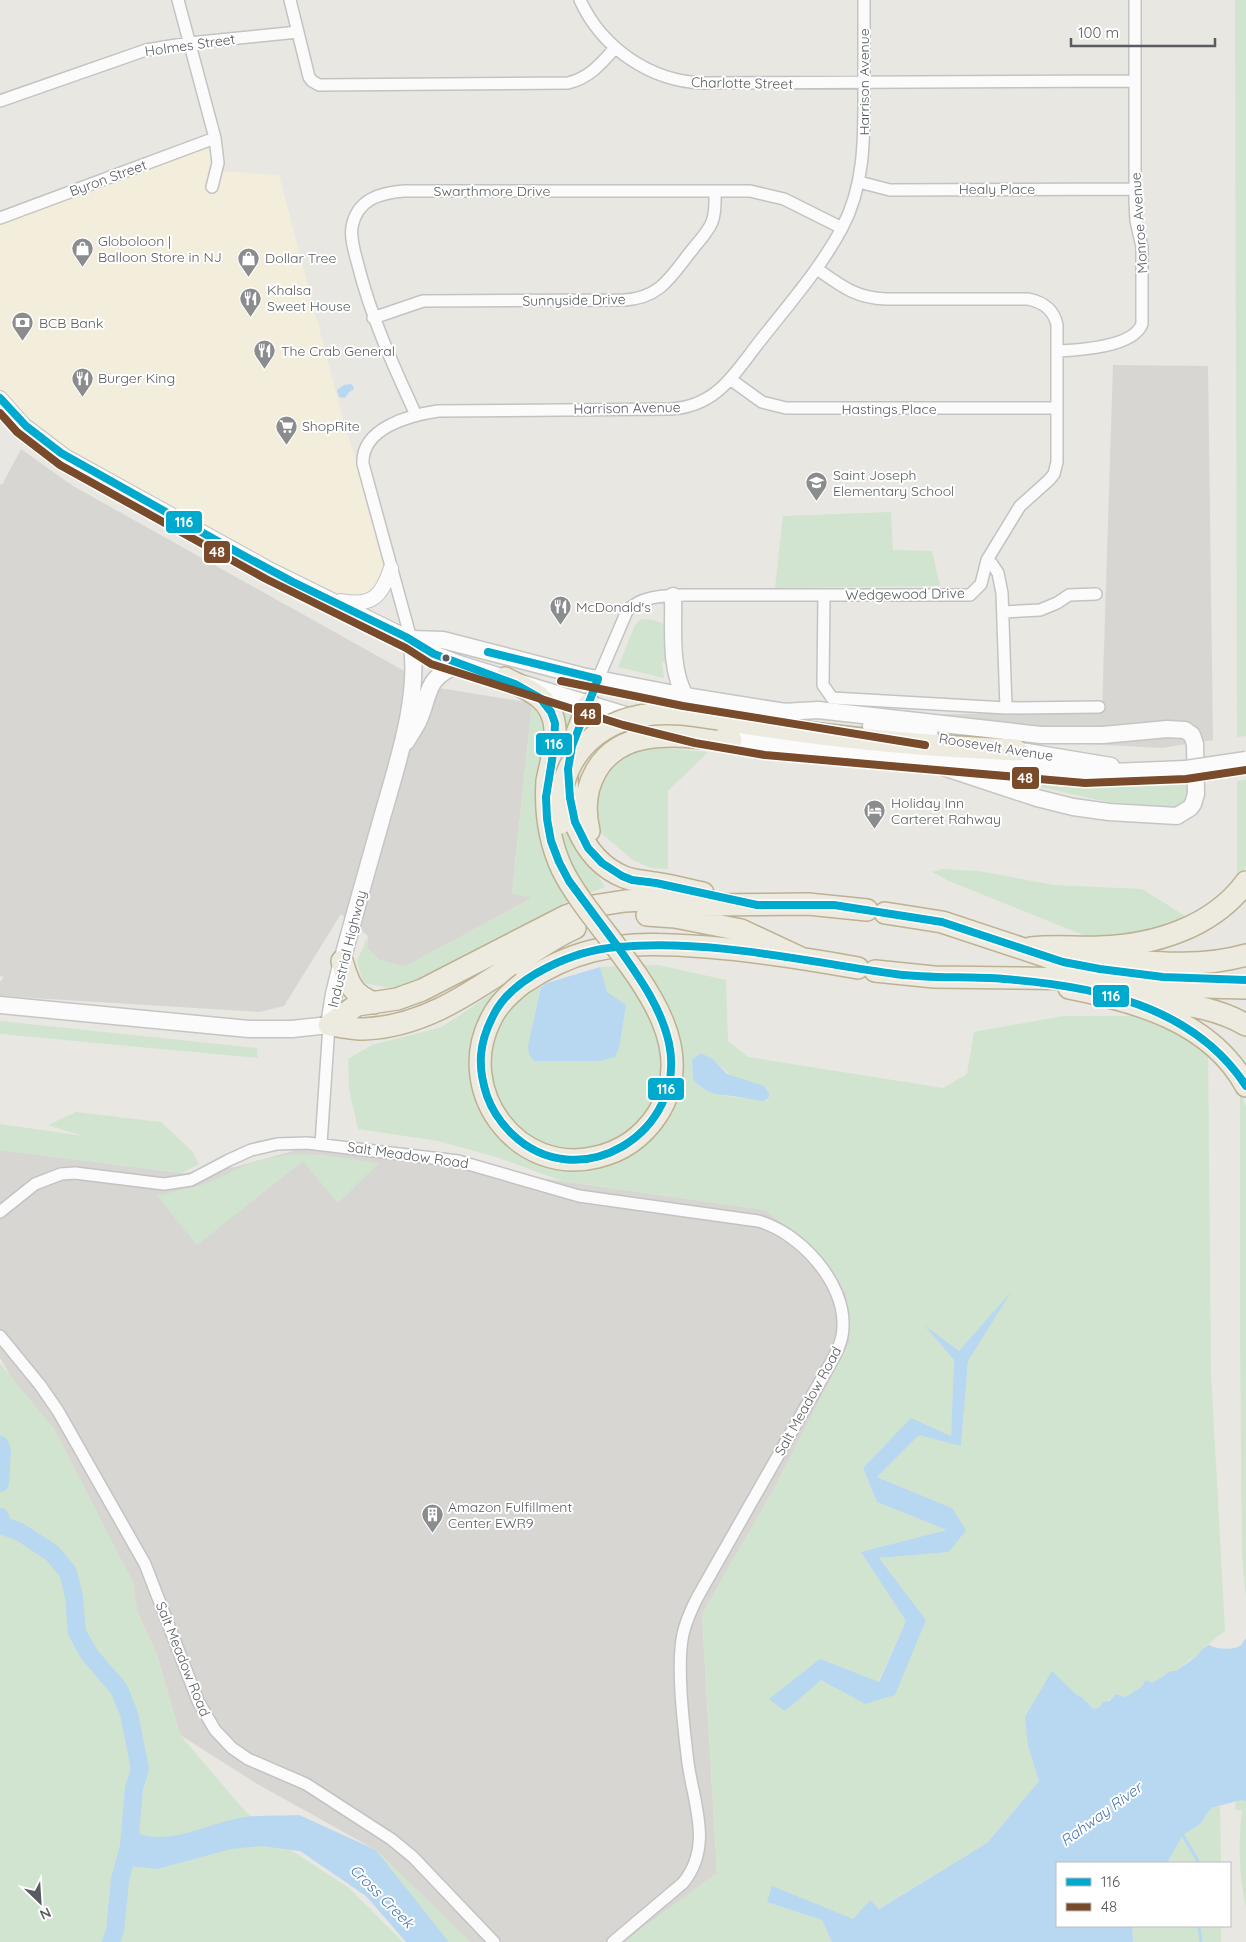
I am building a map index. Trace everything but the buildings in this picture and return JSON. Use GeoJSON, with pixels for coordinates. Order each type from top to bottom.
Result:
{"type":"FeatureCollection","features":[{"type":"Feature","properties":{"kind":"highway"},"geometry":{"type":"LineString","coordinates":[[505,678],[539,697],[545,702],[553,716],[555,739],[547,781],[546,810],[553,846],[562,869],[607,935],[641,979]]}},
{"type":"Feature","properties":{"kind":"highway"},"geometry":{"type":"LineString","coordinates":[[589,704],[572,746],[568,770],[571,804],[578,831],[588,848],[611,870],[632,880],[656,883],[757,905]]}},
{"type":"Feature","properties":{"kind":"highway"},"geometry":{"type":"LineString","coordinates":[[1016,750],[958,748],[860,740],[692,715],[665,714],[641,716],[620,722],[600,732],[583,747],[572,762],[564,781],[560,811],[561,824],[568,850],[580,875],[641,979],[658,1010],[669,1042],[671,1073],[667,1094],[657,1114],[634,1141],[614,1152],[580,1160],[555,1158],[524,1145],[500,1123],[486,1097],[480,1067],[484,1036],[497,1008],[523,983],[547,968],[576,956],[608,948],[625,946],[672,945],[748,951],[934,977],[1098,979],[1161,988],[1246,988]]}},
{"type":"Feature","properties":{"kind":"highway"},"geometry":{"type":"LineString","coordinates":[[656,883],[632,874],[613,863],[593,840],[589,831],[586,812],[587,793],[594,775],[606,757],[613,751],[627,743],[643,738],[667,736],[731,740]]}},
{"type":"Feature","properties":{"kind":"highway"},"geometry":{"type":"LineString","coordinates":[[1025,949],[1052,945],[1098,948],[1158,940],[1194,925],[1211,915],[1226,904],[1246,882]]}},
{"type":"Feature","properties":{"kind":"highway"},"geometry":{"type":"LineString","coordinates":[[329,1024],[357,1005],[408,995],[436,984],[566,916],[593,906],[642,900],[697,905],[808,904],[942,922],[1063,962],[1161,988],[1202,1008],[1223,1014],[1246,1025]]}},
{"type":"Feature","properties":{"kind":"highway"},"geometry":{"type":"LineString","coordinates":[[329,1024],[363,1029],[405,1022],[432,1013],[463,998],[556,938],[584,924],[612,917],[660,915],[729,927],[742,930],[801,958]]}},
{"type":"Feature","properties":{"kind":"highway"},"geometry":{"type":"LineString","coordinates":[[1161,988],[1210,963],[1246,955]]}},
{"type":"Feature","properties":{"kind":"highway"},"geometry":{"type":"LineString","coordinates":[[342,961],[349,984],[354,991],[374,1002]]}},
{"type":"Feature","properties":{"kind":"highway"},"geometry":{"type":"LineString","coordinates":[[1006,979],[1097,994],[1246,980]]}},
{"type":"Feature","properties":{"kind":"highway"},"geometry":{"type":"LineString","coordinates":[[1161,988],[1188,1028],[1218,1050],[1232,1064],[1246,1086]]}},
{"type":"Feature","properties":{"kind":"main road"},"geometry":{"type":"LineString","coordinates":[[673,596],[676,672],[680,687],[685,696]]}},
{"type":"Feature","properties":{"kind":"main road","name":"Roosevelt Avenue"},"geometry":{"type":"LineString","coordinates":[[410,639],[436,655],[460,664],[658,724],[731,740],[803,749],[1086,774],[1186,769],[1246,760]]}},
{"type":"Feature","properties":{"kind":"main road","name":"Roosevelt Avenue"},"geometry":{"type":"LineString","coordinates":[[410,639],[443,640],[598,679],[685,696],[1140,770]]}},
{"type":"Feature","properties":{"kind":"main road","name":"Industrial Highway"},"geometry":{"type":"LineString","coordinates":[[0,1005],[249,1030],[285,1030],[329,1024],[342,961],[400,750],[413,682],[414,657],[410,639]]}},
{"type":"Feature","properties":{"kind":"main road"},"geometry":{"type":"LineString","coordinates":[[400,750],[418,722],[432,684],[444,672],[460,664]]}},
{"type":"Feature","properties":{"kind":"main road"},"geometry":{"type":"LineString","coordinates":[[589,704],[598,679]]}},
{"type":"Feature","properties":{"kind":"main road"},"geometry":{"type":"LineString","coordinates":[[783,712],[818,710],[1041,735],[1103,735],[1180,729],[1189,732],[1194,740],[1196,750],[1196,794],[1190,808],[1177,816],[1109,812],[1072,807],[1037,798],[920,760]]}},
{"type":"Feature","properties":{"kind":"street"},"geometry":{"type":"LineString","coordinates":[[178,0],[215,138],[218,163],[212,187]]}},
{"type":"Feature","properties":{"kind":"street"},"geometry":{"type":"LineString","coordinates":[[290,0],[308,74],[312,81],[321,85],[568,83],[591,73],[615,48]]}},
{"type":"Feature","properties":{"kind":"street","name":"Charlotte Street"},"geometry":{"type":"LineString","coordinates":[[580,0],[593,24],[615,48],[647,70],[682,82],[1135,82]]}},
{"type":"Feature","properties":{"kind":"street","name":"Harrison Avenue"},"geometry":{"type":"LineString","coordinates":[[410,639],[397,584],[366,476],[363,455],[372,437],[416,415],[438,410],[681,408],[708,399],[722,388],[817,269],[842,228],[852,203],[859,182],[864,130],[864,0]]}},
{"type":"Feature","properties":{"kind":"street","name":"Monroe Avenue"},"geometry":{"type":"LineString","coordinates":[[1059,351],[1085,349],[1107,344],[1133,336],[1140,328],[1143,312],[1142,256],[1136,221],[1135,189],[1135,0]]}},
{"type":"Feature","properties":{"kind":"street","name":"Holmes Street"},"geometry":{"type":"LineString","coordinates":[[0,101],[138,52],[189,43],[298,32]]}},
{"type":"Feature","properties":{"kind":"street","name":"Byron Street"},"geometry":{"type":"LineString","coordinates":[[0,218],[215,138]]}},
{"type":"Feature","properties":{"kind":"street","name":"Healy Place"},"geometry":{"type":"LineString","coordinates":[[859,182],[879,188],[899,190],[1135,189]]}},
{"type":"Feature","properties":{"kind":"street","name":"Swarthmore Drive"},"geometry":{"type":"LineString","coordinates":[[416,415],[373,318],[351,234],[354,220],[361,208],[379,194],[404,191],[750,191],[773,195],[842,228]]}},
{"type":"Feature","properties":{"kind":"street","name":"Sunnyside Drive"},"geometry":{"type":"LineString","coordinates":[[373,318],[424,301],[624,300],[643,297],[656,291],[667,282],[707,231],[714,214],[715,191]]}},
{"type":"Feature","properties":{"kind":"street","name":"Wedgewood Drive"},"geometry":{"type":"LineString","coordinates":[[598,679],[628,610],[644,600],[673,596],[970,594],[981,584],[987,560],[1020,506],[1054,474],[1058,462],[1056,408],[1059,351],[1056,320],[1051,311],[1039,301],[1028,298],[875,299],[848,291],[817,269]]}},
{"type":"Feature","properties":{"kind":"street","name":"Hastings Place"},"geometry":{"type":"LineString","coordinates":[[730,379],[762,402],[786,408],[1056,408]]}},
{"type":"Feature","properties":{"kind":"street","name":"Roosevelt Avenue"},"geometry":{"type":"LineString","coordinates":[[0,398],[24,425],[65,456],[271,570],[410,639]]}},
{"type":"Feature","properties":{"kind":"street"},"geometry":{"type":"LineString","coordinates":[[987,560],[998,573],[1003,612],[1006,708]]}},
{"type":"Feature","properties":{"kind":"street"},"geometry":{"type":"LineString","coordinates":[[323,597],[355,604],[366,602],[376,597],[385,586],[391,568]]}},
{"type":"Feature","properties":{"kind":"street"},"geometry":{"type":"LineString","coordinates":[[1003,612],[1040,610],[1056,604],[1069,595],[1096,594]]}},
{"type":"Feature","properties":{"kind":"street"},"geometry":{"type":"LineString","coordinates":[[824,595],[823,685],[832,698],[1006,708],[1099,707]]}},
{"type":"Feature","properties":{"kind":"street"},"geometry":{"type":"LineString","coordinates":[[321,1144],[329,1024]]}},
{"type":"Feature","properties":{"kind":"street","name":"Salt Meadow Road"},"geometry":{"type":"LineString","coordinates":[[0,1212],[28,1188],[54,1175],[75,1173],[158,1184],[174,1184],[191,1180],[251,1150],[285,1143],[321,1144],[458,1161],[481,1166],[579,1196],[766,1223],[782,1230],[801,1245],[827,1276],[838,1296],[842,1311],[843,1333],[834,1357],[688,1616],[683,1632],[681,1667],[685,1732],[700,1834],[700,1851],[696,1863],[683,1884],[613,1942]]}},
{"type":"Feature","properties":{"kind":"street","name":"Salt Meadow Road"},"geometry":{"type":"LineString","coordinates":[[0,1336],[40,1385],[55,1407],[144,1564],[198,1700],[209,1722],[220,1737],[248,1759],[306,1784],[391,1839],[412,1857],[494,1942]]}},
{"type":"Feature","properties":{"kind":"shaded area"},"geometry":{"type":"Polygon","coordinates":[[[215,138],[217,171],[279,175],[344,423],[391,568],[376,597],[323,597],[65,456],[0,398],[0,218],[215,138]]]}},
{"type":"Feature","properties":{"kind":"shaded area"},"geometry":{"type":"Polygon","coordinates":[[[1113,365],[1208,366],[1213,740],[1162,748],[1066,743],[916,720],[917,715],[1102,711],[1113,365]]]}},
{"type":"Feature","properties":{"kind":"shaded area"},"geometry":{"type":"Polygon","coordinates":[[[21,449],[73,486],[433,687],[532,703],[512,893],[534,897],[404,967],[379,960],[367,948],[368,936],[341,914],[284,1006],[259,1012],[0,996],[0,982],[4,977],[0,976],[0,484],[2,485],[21,449]]]}},
{"type":"Feature","properties":{"kind":"shaded area"},"geometry":{"type":"Polygon","coordinates":[[[300,1149],[349,1151],[766,1210],[818,1254],[846,1293],[850,1342],[771,1494],[702,1614],[717,1873],[624,1942],[470,1942],[376,1850],[259,1785],[180,1735],[157,1655],[137,1611],[133,1583],[54,1429],[20,1392],[0,1358],[0,1150],[182,1173],[235,1167],[300,1149]]]}},
{"type":"Feature","properties":{"kind":"green space"},"geometry":{"type":"Polygon","coordinates":[[[1235,0],[1246,0],[1246,736],[1237,737],[1235,0]]]}},
{"type":"Feature","properties":{"kind":"green space"},"geometry":{"type":"Polygon","coordinates":[[[891,512],[893,550],[932,551],[940,586],[775,588],[783,516],[891,512]]]}},
{"type":"Feature","properties":{"kind":"green space"},"geometry":{"type":"Polygon","coordinates":[[[641,619],[654,620],[666,625],[667,663],[662,662],[664,678],[618,667],[635,625],[641,619]]]}},
{"type":"Feature","properties":{"kind":"green space"},"geometry":{"type":"Polygon","coordinates":[[[532,703],[574,715],[567,827],[605,887],[566,902],[515,931],[396,989],[363,983],[357,961],[368,936],[367,948],[379,960],[404,967],[533,898],[512,894],[532,703]]]}},
{"type":"Feature","properties":{"kind":"green space"},"geometry":{"type":"Polygon","coordinates":[[[652,747],[708,752],[668,791],[668,869],[651,868],[633,860],[600,832],[595,796],[614,760],[652,747]]]}},
{"type":"Feature","properties":{"kind":"green space"},"geometry":{"type":"Polygon","coordinates":[[[999,778],[1062,787],[1190,782],[1189,790],[1179,805],[1174,808],[1154,812],[999,778]]]}},
{"type":"Feature","properties":{"kind":"green space"},"geometry":{"type":"Polygon","coordinates":[[[1246,780],[1246,866],[1237,882],[1237,781],[1246,780]]]}},
{"type":"Feature","properties":{"kind":"green space"},"geometry":{"type":"Polygon","coordinates":[[[942,869],[978,871],[1054,885],[1142,889],[1190,919],[1138,937],[1091,938],[949,881],[932,872],[942,869]]]}},
{"type":"Feature","properties":{"kind":"green space"},"geometry":{"type":"Polygon","coordinates":[[[658,965],[726,980],[728,1041],[748,1057],[943,1088],[967,1074],[974,1032],[1063,1016],[1130,1016],[1139,1014],[1208,1052],[1211,1372],[1225,1631],[1202,1649],[1197,1656],[1176,1671],[1171,1671],[1152,1683],[1143,1683],[1140,1688],[1125,1697],[1116,1694],[1099,1708],[1093,1709],[1052,1671],[1028,1746],[1039,1781],[987,1843],[878,1909],[870,1900],[853,1919],[768,1902],[822,1920],[832,1942],[624,1942],[717,1873],[702,1614],[771,1494],[850,1342],[846,1294],[818,1254],[766,1210],[562,1181],[496,1157],[438,1141],[358,1129],[349,1089],[348,1059],[372,1045],[442,1027],[505,985],[541,987],[528,1045],[607,992],[600,967],[658,965]],[[701,1053],[692,1060],[693,1080],[715,1093],[756,1100],[713,1059],[701,1053]],[[1008,1296],[959,1352],[926,1327],[954,1360],[951,1437],[911,1419],[863,1468],[877,1502],[948,1530],[862,1552],[906,1621],[878,1682],[820,1659],[821,1680],[865,1704],[926,1620],[879,1558],[949,1552],[952,1508],[877,1477],[919,1434],[961,1446],[968,1361],[1008,1296]]]}},
{"type":"Feature","properties":{"kind":"green space"},"geometry":{"type":"Polygon","coordinates":[[[0,1021],[257,1048],[258,1058],[0,1034],[0,1021]]]}},
{"type":"Feature","properties":{"kind":"green space"},"geometry":{"type":"Polygon","coordinates":[[[1240,1090],[1246,1107],[1246,1598],[1242,1558],[1240,1090]]]}},
{"type":"Feature","properties":{"kind":"green space"},"geometry":{"type":"Polygon","coordinates":[[[76,1112],[161,1122],[193,1152],[199,1164],[182,1173],[0,1150],[0,1124],[83,1136],[48,1125],[76,1112]]]}},
{"type":"Feature","properties":{"kind":"green space"},"geometry":{"type":"Polygon","coordinates":[[[293,1154],[322,1155],[379,1163],[338,1203],[303,1161],[197,1245],[157,1196],[205,1184],[255,1161],[293,1154]]]}},
{"type":"Feature","properties":{"kind":"green space"},"geometry":{"type":"Polygon","coordinates":[[[0,1363],[54,1429],[133,1583],[137,1611],[157,1655],[180,1735],[245,1811],[277,1841],[349,1888],[403,1942],[0,1942],[0,1363]]]}},
{"type":"Feature","properties":{"kind":"green space"},"geometry":{"type":"Polygon","coordinates":[[[1236,1801],[1246,1801],[1246,1907],[1240,1859],[1242,1811],[1235,1809],[1236,1801]]]}},
{"type":"Feature","properties":{"kind":"green space"},"geometry":{"type":"Polygon","coordinates":[[[1220,1806],[1221,1862],[1168,1862],[1183,1835],[1200,1824],[1211,1808],[1220,1806]]]}},
{"type":"Feature","properties":{"kind":"green space"},"geometry":{"type":"Polygon","coordinates":[[[376,1850],[470,1942],[449,1942],[376,1850]]]}},
{"type":"Feature","properties":{"kind":"green space"},"geometry":{"type":"Polygon","coordinates":[[[1132,1927],[1221,1927],[1221,1942],[1133,1942],[1132,1927]]]}},
{"type":"Feature","properties":{"kind":"water"},"geometry":{"type":"Polygon","coordinates":[[[351,384],[354,388],[353,390],[345,398],[339,397],[337,390],[344,385],[351,384]]]}},
{"type":"Feature","properties":{"kind":"water"},"geometry":{"type":"Polygon","coordinates":[[[600,967],[607,992],[626,1005],[619,1048],[615,1057],[600,1061],[534,1061],[529,1054],[528,1045],[541,987],[547,983],[600,967]]]}},
{"type":"Feature","properties":{"kind":"water"},"geometry":{"type":"Polygon","coordinates":[[[701,1053],[713,1059],[727,1074],[764,1086],[769,1097],[763,1101],[719,1094],[705,1089],[693,1080],[692,1060],[701,1053]]]}},
{"type":"Feature","properties":{"kind":"water"},"geometry":{"type":"Polygon","coordinates":[[[1011,1292],[968,1361],[961,1446],[919,1435],[877,1477],[952,1508],[966,1530],[949,1552],[879,1558],[926,1620],[895,1695],[865,1704],[821,1680],[785,1711],[769,1699],[820,1659],[879,1682],[906,1621],[861,1552],[947,1530],[877,1502],[863,1468],[911,1418],[951,1436],[954,1360],[924,1325],[959,1351],[1011,1292]]]}},
{"type":"Feature","properties":{"kind":"water","name":"Rahway River"},"geometry":{"type":"Polygon","coordinates":[[[1246,1638],[1246,1801],[1241,1800],[1211,1808],[1200,1824],[1183,1835],[1168,1862],[1056,1862],[1056,1927],[1132,1927],[1133,1942],[832,1942],[822,1920],[767,1902],[772,1886],[853,1919],[870,1900],[879,1909],[987,1843],[1039,1781],[1028,1746],[1025,1717],[1052,1671],[1093,1709],[1099,1708],[1103,1702],[1109,1701],[1116,1694],[1125,1697],[1140,1688],[1146,1680],[1152,1683],[1171,1671],[1176,1671],[1209,1645],[1230,1649],[1241,1645],[1246,1638]]]}},
{"type":"Feature","properties":{"kind":"water"},"geometry":{"type":"Polygon","coordinates":[[[299,1815],[376,1850],[449,1942],[406,1942],[366,1896],[300,1851],[262,1846],[231,1849],[157,1869],[131,1866],[139,1834],[165,1837],[192,1832],[245,1817],[299,1815]]]}},
{"type":"Feature","properties":{"kind":"waterway","name":"Cross Creek"},"geometry":{"type":"LineString","coordinates":[[0,1445],[2,1451],[0,1483]]}},
{"type":"Feature","properties":{"kind":"waterway","name":"Cross Creek"},"geometry":{"type":"LineString","coordinates":[[0,1517],[4,1526],[20,1532],[52,1553],[68,1572],[74,1597],[77,1632],[89,1654],[119,1689],[129,1714],[140,1769],[134,1788],[129,1846],[158,1853]]}},
{"type":"Feature","properties":{"kind":"waterway"},"geometry":{"type":"LineString","coordinates":[[1181,1832],[1198,1862]]}},
{"type":"Feature","properties":{"kind":"waterway"},"geometry":{"type":"LineString","coordinates":[[111,1942],[115,1931],[120,1880],[129,1846]]}},
{"type":"Feature","properties":{"kind":"waterway"},"geometry":{"type":"LineString","coordinates":[[1199,1927],[1201,1942]]}},
{"type":"Feature","properties":{"kind":"transit line","name":"116"},"geometry":{"type":"LineString","coordinates":[[0,398],[26,426],[61,453],[237,552],[293,582],[406,637],[434,654],[515,684],[540,698],[551,712],[555,723],[554,748],[546,797],[551,841],[569,881],[618,947]]}},
{"type":"Feature","properties":{"kind":"transit line","name":"48"},"geometry":{"type":"LineString","coordinates":[[0,413],[17,432],[60,465],[266,579],[406,648],[431,664],[623,725],[695,743],[765,755],[1085,783],[1186,779],[1246,770]]}},
{"type":"Feature","properties":{"kind":"transit line","name":"116"},"geometry":{"type":"LineString","coordinates":[[488,652],[598,679],[572,746],[568,769],[570,798],[575,822],[588,848],[602,863],[622,876],[632,880],[656,883],[757,905],[834,905],[942,922],[1063,962],[1100,969],[1163,977],[1246,980]]}},
{"type":"Feature","properties":{"kind":"transit line","name":"48"},"geometry":{"type":"LineString","coordinates":[[561,681],[683,706],[925,745]]}},
{"type":"Feature","properties":{"kind":"transit line","name":"116"},"geometry":{"type":"LineString","coordinates":[[618,947],[688,946],[757,953],[895,974],[990,978],[1072,987],[1139,1005],[1170,1018],[1198,1036],[1224,1058],[1246,1086]]}},
{"type":"Feature","properties":{"kind":"transit line","name":"116"},"geometry":{"type":"LineString","coordinates":[[618,947],[655,1005],[669,1043],[670,1075],[662,1104],[645,1128],[622,1146],[595,1157],[567,1159],[538,1152],[507,1129],[500,1121],[487,1096],[482,1075],[481,1055],[488,1026],[502,1002],[530,977],[583,953],[618,947]]}},
{"type":"Feature","properties":{"kind":"place","name":"Globoloon | Balloon Store in NJ"},"geometry":{"type":"Point","coordinates":[82,268]}},
{"type":"Feature","properties":{"kind":"place","name":"Dollar Tree"},"geometry":{"type":"Point","coordinates":[249,277]}},
{"type":"Feature","properties":{"kind":"place","name":"Khalsa Sweet House"},"geometry":{"type":"Point","coordinates":[251,317]}},
{"type":"Feature","properties":{"kind":"place","name":"BCB Bank"},"geometry":{"type":"Point","coordinates":[23,342]}},
{"type":"Feature","properties":{"kind":"place","name":"The Crab General"},"geometry":{"type":"Point","coordinates":[265,370]}},
{"type":"Feature","properties":{"kind":"place","name":"Burger King"},"geometry":{"type":"Point","coordinates":[82,397]}},
{"type":"Feature","properties":{"kind":"place","name":"ShopRite"},"geometry":{"type":"Point","coordinates":[286,445]}},
{"type":"Feature","properties":{"kind":"place","name":"Saint Joseph Elementary School"},"geometry":{"type":"Point","coordinates":[817,502]}},
{"type":"Feature","properties":{"kind":"place","name":"McDonald's"},"geometry":{"type":"Point","coordinates":[560,626]}},
{"type":"Feature","properties":{"kind":"place","name":"Holiday Inn Carteret Rahway"},"geometry":{"type":"Point","coordinates":[875,830]}},
{"type":"Feature","properties":{"kind":"place","name":"Amazon Fulfillment Center EWR9"},"geometry":{"type":"Point","coordinates":[432,1534]}}]}
